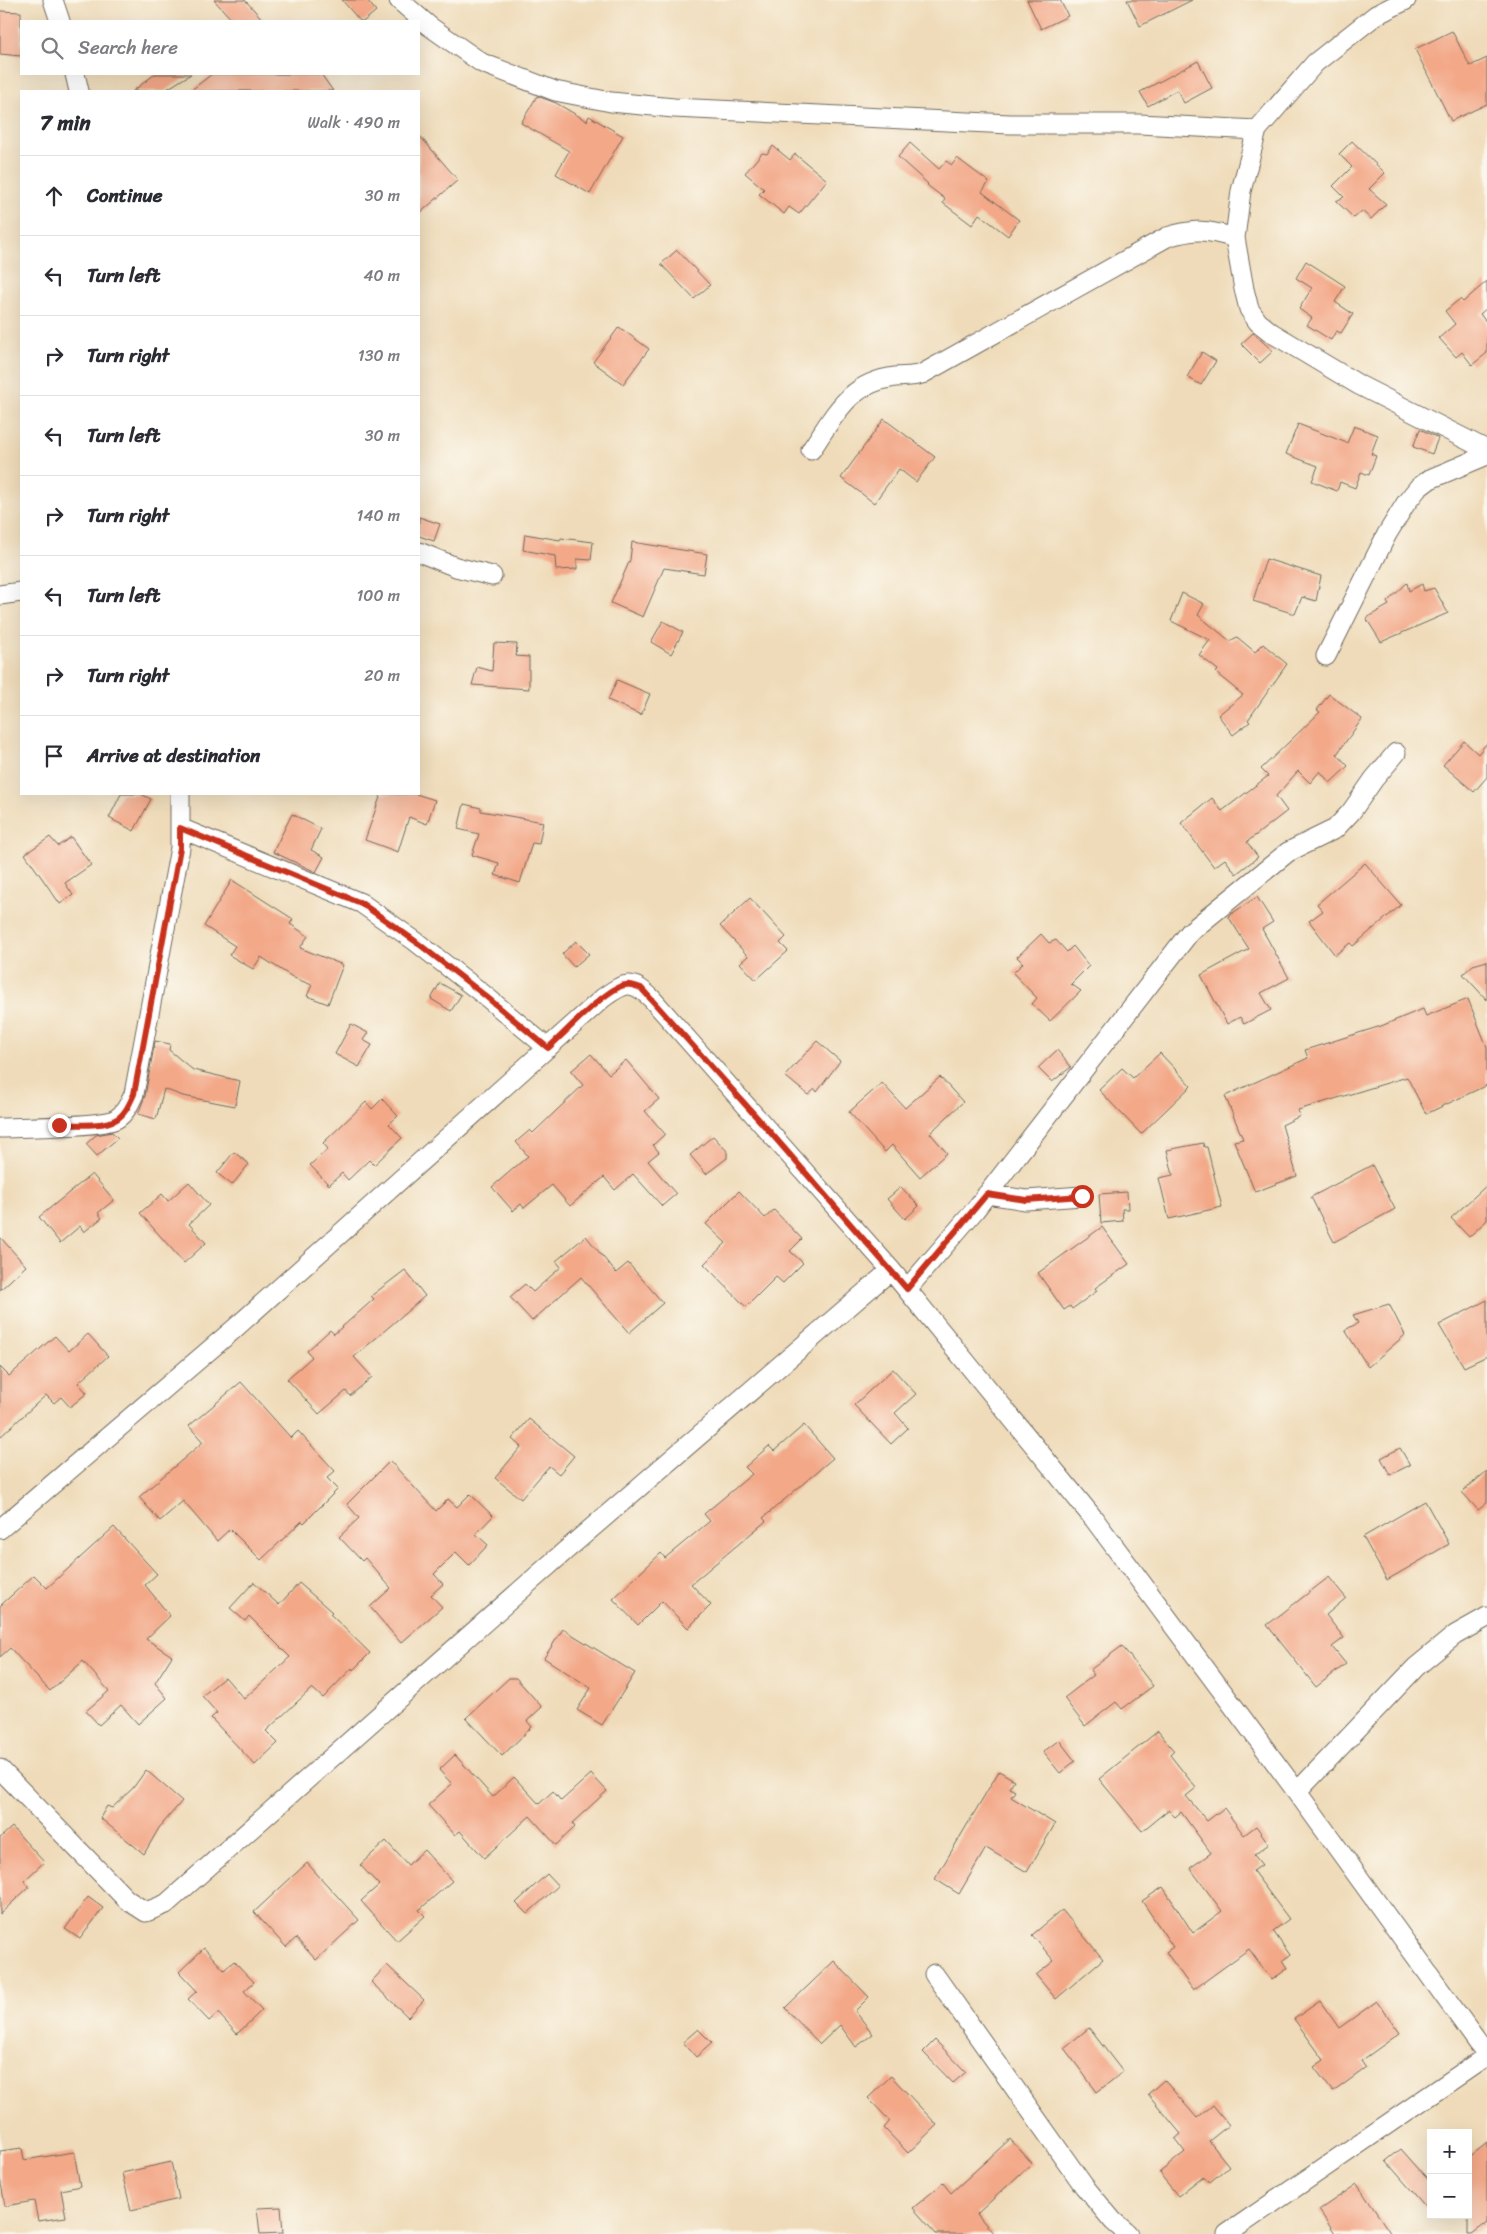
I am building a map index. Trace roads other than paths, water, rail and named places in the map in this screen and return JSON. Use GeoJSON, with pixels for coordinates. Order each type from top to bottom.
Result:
{"type":"FeatureCollection","features":[{"type":"Feature","properties":{"kind":"street"},"geometry":{"type":"LineString","coordinates":[[53,0],[60,20]]}},
{"type":"Feature","properties":{"kind":"street"},"geometry":{"type":"LineString","coordinates":[[399,0],[429,26],[482,63],[555,91],[611,102],[674,108],[1010,124],[1139,124],[1257,130]]}},
{"type":"Feature","properties":{"kind":"street"},"geometry":{"type":"LineString","coordinates":[[1406,0],[1376,15],[1315,63],[1257,130],[1241,191],[1235,238],[1244,289],[1249,309],[1258,322],[1359,385],[1487,450]]}},
{"type":"Feature","properties":{"kind":"street"},"geometry":{"type":"LineString","coordinates":[[75,75],[80,90]]}},
{"type":"Feature","properties":{"kind":"street"},"geometry":{"type":"LineString","coordinates":[[811,450],[846,399],[862,387],[896,377],[909,378],[922,374],[1166,237],[1191,230],[1214,231],[1235,238]]}},
{"type":"Feature","properties":{"kind":"street"},"geometry":{"type":"LineString","coordinates":[[1326,656],[1387,534],[1406,503],[1418,488],[1430,479],[1487,455]]}},
{"type":"Feature","properties":{"kind":"street"},"geometry":{"type":"LineString","coordinates":[[420,552],[456,567],[492,576]]}},
{"type":"Feature","properties":{"kind":"street"},"geometry":{"type":"LineString","coordinates":[[0,595],[20,592]]}},
{"type":"Feature","properties":{"kind":"street"},"geometry":{"type":"LineString","coordinates":[[907,1289],[987,1194],[1190,932],[1288,852],[1335,829],[1351,812],[1374,779],[1396,753]]}},
{"type":"Feature","properties":{"kind":"street"},"geometry":{"type":"LineString","coordinates":[[0,1128],[99,1123],[116,1119],[127,1108],[134,1094],[180,848],[180,795]]}},
{"type":"Feature","properties":{"kind":"street"},"geometry":{"type":"LineString","coordinates":[[180,828],[361,903],[415,941],[548,1048]]}},
{"type":"Feature","properties":{"kind":"street"},"geometry":{"type":"LineString","coordinates":[[0,1529],[233,1330],[603,998],[620,986],[631,984],[641,988],[891,1270],[1094,1519],[1297,1792],[1487,2056],[1227,2234]]}},
{"type":"Feature","properties":{"kind":"street"},"geometry":{"type":"LineString","coordinates":[[987,1194],[1026,1200],[1082,1196]]}},
{"type":"Feature","properties":{"kind":"street"},"geometry":{"type":"LineString","coordinates":[[0,1769],[127,1900],[146,1912],[166,1904],[565,1551],[891,1270]]}},
{"type":"Feature","properties":{"kind":"street"},"geometry":{"type":"LineString","coordinates":[[1297,1792],[1416,1667],[1455,1635],[1487,1617]]}},
{"type":"Feature","properties":{"kind":"street"},"geometry":{"type":"LineString","coordinates":[[934,1974],[1084,2186],[1113,2221],[1128,2234]]}}]}
